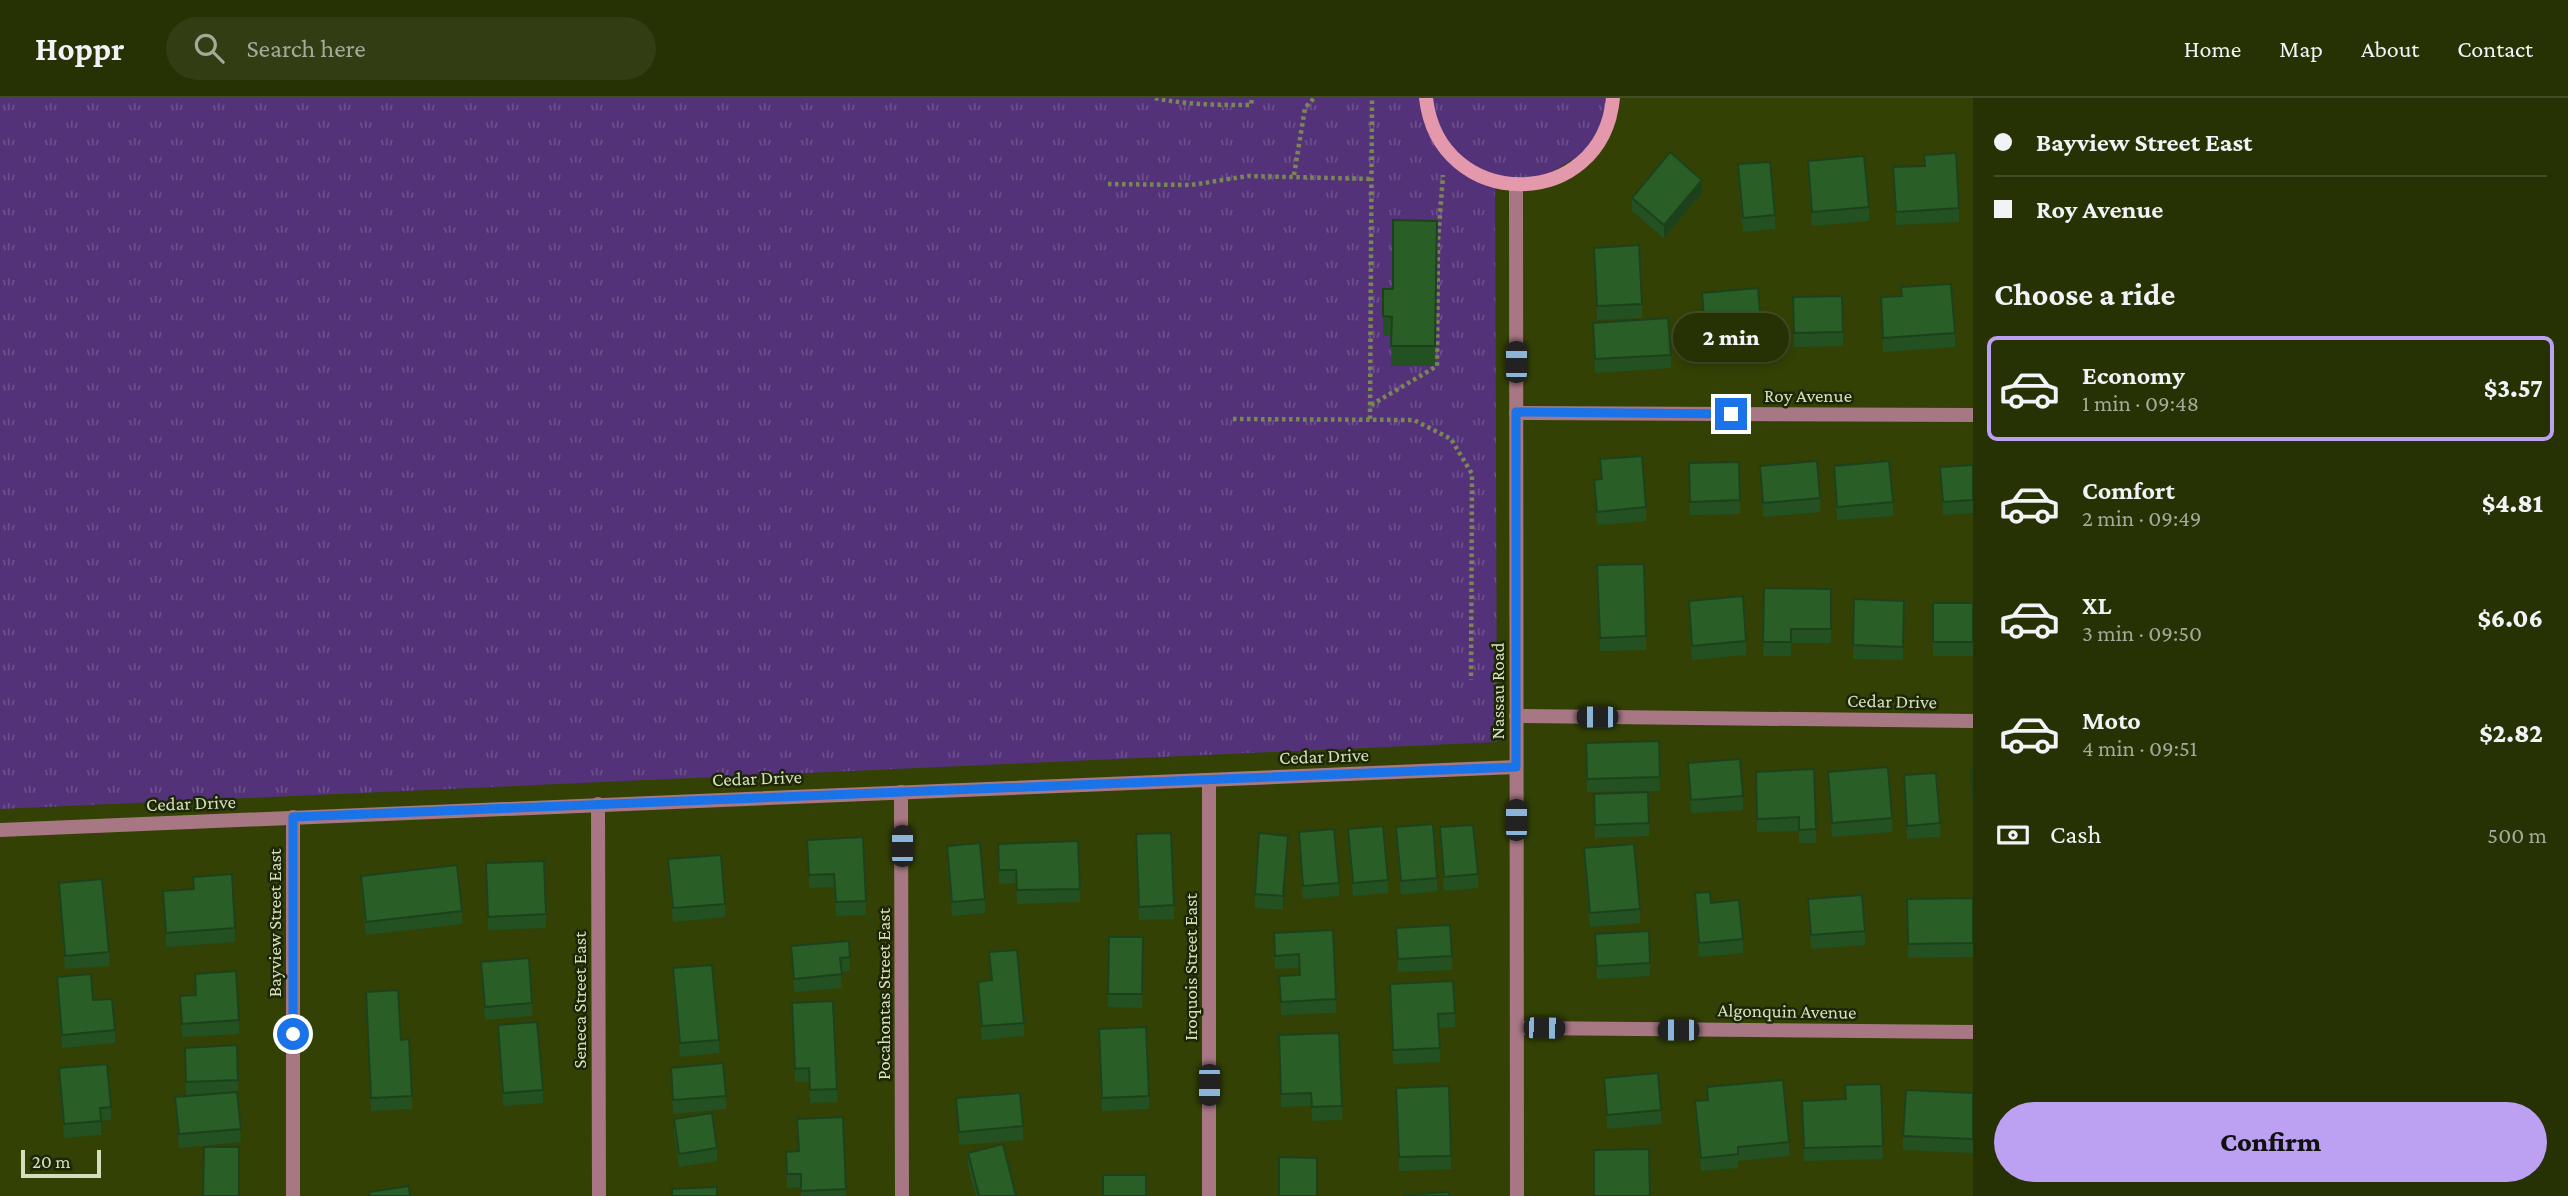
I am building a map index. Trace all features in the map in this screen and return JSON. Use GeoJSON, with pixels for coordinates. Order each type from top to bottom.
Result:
{"type":"FeatureCollection","features":[{"type":"Feature","properties":{"kind":"street"},"geometry":{"type":"LineString","coordinates":[[1426,98],[1429,117],[1445,149],[1457,162],[1479,176],[1516,185],[1549,181],[1579,164],[1601,139],[1608,123],[1613,98]]}},
{"type":"Feature","properties":{"kind":"street","name":"Nassau Road"},"geometry":{"type":"LineString","coordinates":[[1516,185],[1517,1196]]}},
{"type":"Feature","properties":{"kind":"street","name":"Roy Avenue"},"geometry":{"type":"LineString","coordinates":[[1516,412],[1973,415]]}},
{"type":"Feature","properties":{"kind":"street","name":"Cedar Drive"},"geometry":{"type":"LineString","coordinates":[[1516,716],[1973,721]]}},
{"type":"Feature","properties":{"kind":"street","name":"Cedar Drive"},"geometry":{"type":"LineString","coordinates":[[0,830],[1516,767]]}},
{"type":"Feature","properties":{"kind":"street","name":"Iroquois Street East"},"geometry":{"type":"LineString","coordinates":[[1209,780],[1209,1196]]}},
{"type":"Feature","properties":{"kind":"street","name":"Pocahontas Street East"},"geometry":{"type":"LineString","coordinates":[[901,792],[902,1196]]}},
{"type":"Feature","properties":{"kind":"street","name":"Seneca Street East"},"geometry":{"type":"LineString","coordinates":[[598,804],[598,1196]]}},
{"type":"Feature","properties":{"kind":"street","name":"Bayview Street East"},"geometry":{"type":"LineString","coordinates":[[293,817],[293,1196]]}},
{"type":"Feature","properties":{"kind":"street","name":"Algonquin Avenue"},"geometry":{"type":"LineString","coordinates":[[1517,1028],[1973,1032]]}},
{"type":"Feature","properties":{"kind":"path"},"geometry":{"type":"LineString","coordinates":[[1155,98],[1178,103],[1251,105],[1252,98]]}},
{"type":"Feature","properties":{"kind":"path"},"geometry":{"type":"LineString","coordinates":[[1294,175],[1305,107],[1314,98]]}},
{"type":"Feature","properties":{"kind":"path"},"geometry":{"type":"LineString","coordinates":[[1370,419],[1372,98]]}},
{"type":"Feature","properties":{"kind":"path"},"geometry":{"type":"LineString","coordinates":[[1370,405],[1437,366],[1438,241],[1445,149]]}},
{"type":"Feature","properties":{"kind":"path"},"geometry":{"type":"LineString","coordinates":[[1108,184],[1191,185],[1248,176],[1294,175],[1371,179]]}},
{"type":"Feature","properties":{"kind":"path"},"geometry":{"type":"LineString","coordinates":[[1233,419],[1414,420],[1451,439],[1472,474],[1471,680]]}},
{"type":"Feature","properties":{"kind":"green space"},"geometry":{"type":"Polygon","coordinates":[[[0,98],[1609,98],[1603,124],[1584,153],[1539,179],[1495,178],[1497,742],[0,809],[0,98]]]}},
{"type":"Feature","properties":{"kind":"building"},"geometry":{"type":"Polygon","coordinates":[[[1670,152],[1702,180],[1664,225],[1632,198],[1670,152]]]}},
{"type":"Feature","properties":{"kind":"building"},"geometry":{"type":"Polygon","coordinates":[[[1956,153],[1959,208],[1896,212],[1893,167],[1925,166],[1924,155],[1956,153]]]}},
{"type":"Feature","properties":{"kind":"building"},"geometry":{"type":"Polygon","coordinates":[[[1864,156],[1869,207],[1812,212],[1808,161],[1864,156]]]}},
{"type":"Feature","properties":{"kind":"building"},"geometry":{"type":"Polygon","coordinates":[[[1770,162],[1775,215],[1743,218],[1738,164],[1770,162]]]}},
{"type":"Feature","properties":{"kind":"building"},"geometry":{"type":"Polygon","coordinates":[[[1393,220],[1437,221],[1435,346],[1391,346],[1392,317],[1383,316],[1383,289],[1393,289],[1393,220]]]}},
{"type":"Feature","properties":{"kind":"building"},"geometry":{"type":"Polygon","coordinates":[[[1639,245],[1642,304],[1597,306],[1594,248],[1639,245]]]}},
{"type":"Feature","properties":{"kind":"building"},"geometry":{"type":"Polygon","coordinates":[[[1951,284],[1955,333],[1883,338],[1881,297],[1902,296],[1901,287],[1951,284]]]}},
{"type":"Feature","properties":{"kind":"building"},"geometry":{"type":"Polygon","coordinates":[[[1758,288],[1761,323],[1705,328],[1702,293],[1758,288]]]}},
{"type":"Feature","properties":{"kind":"building"},"geometry":{"type":"Polygon","coordinates":[[[1842,296],[1843,332],[1794,333],[1793,297],[1842,296]]]}},
{"type":"Feature","properties":{"kind":"building"},"geometry":{"type":"Polygon","coordinates":[[[1668,318],[1671,355],[1595,359],[1593,323],[1668,318]]]}},
{"type":"Feature","properties":{"kind":"building"},"geometry":{"type":"Polygon","coordinates":[[[1642,456],[1646,507],[1597,512],[1594,480],[1602,479],[1600,459],[1642,456]]]}},
{"type":"Feature","properties":{"kind":"building"},"geometry":{"type":"Polygon","coordinates":[[[1817,461],[1820,498],[1763,503],[1760,466],[1817,461]]]}},
{"type":"Feature","properties":{"kind":"building"},"geometry":{"type":"Polygon","coordinates":[[[1889,461],[1893,502],[1837,507],[1834,466],[1889,461]]]}},
{"type":"Feature","properties":{"kind":"building"},"geometry":{"type":"Polygon","coordinates":[[[1739,462],[1740,500],[1690,502],[1689,463],[1739,462]]]}},
{"type":"Feature","properties":{"kind":"building"},"geometry":{"type":"Polygon","coordinates":[[[1973,465],[1973,500],[1943,502],[1940,467],[1973,465]]]}},
{"type":"Feature","properties":{"kind":"building"},"geometry":{"type":"Polygon","coordinates":[[[1644,564],[1646,636],[1600,638],[1597,565],[1644,564]]]}},
{"type":"Feature","properties":{"kind":"building"},"geometry":{"type":"Polygon","coordinates":[[[1764,588],[1831,589],[1831,629],[1791,629],[1791,642],[1763,642],[1764,588]]]}},
{"type":"Feature","properties":{"kind":"building"},"geometry":{"type":"Polygon","coordinates":[[[1743,596],[1746,641],[1692,646],[1689,601],[1743,596]]]}},
{"type":"Feature","properties":{"kind":"building"},"geometry":{"type":"Polygon","coordinates":[[[1854,599],[1904,601],[1903,647],[1853,645],[1854,599]]]}},
{"type":"Feature","properties":{"kind":"building"},"geometry":{"type":"Polygon","coordinates":[[[1933,603],[1973,603],[1973,642],[1933,642],[1933,603]]]}},
{"type":"Feature","properties":{"kind":"building"},"geometry":{"type":"Polygon","coordinates":[[[1659,741],[1660,777],[1587,779],[1586,743],[1659,741]]]}},
{"type":"Feature","properties":{"kind":"building"},"geometry":{"type":"Polygon","coordinates":[[[1740,759],[1743,796],[1691,800],[1688,763],[1740,759]]]}},
{"type":"Feature","properties":{"kind":"building"},"geometry":{"type":"Polygon","coordinates":[[[1888,767],[1892,818],[1832,823],[1828,772],[1888,767]]]}},
{"type":"Feature","properties":{"kind":"building"},"geometry":{"type":"Polygon","coordinates":[[[1814,769],[1816,829],[1799,830],[1799,817],[1757,819],[1756,772],[1814,769]]]}},
{"type":"Feature","properties":{"kind":"building"},"geometry":{"type":"Polygon","coordinates":[[[1936,773],[1940,823],[1907,826],[1904,775],[1936,773]]]}},
{"type":"Feature","properties":{"kind":"building"},"geometry":{"type":"Polygon","coordinates":[[[1648,792],[1649,823],[1595,825],[1594,794],[1648,792]]]}},
{"type":"Feature","properties":{"kind":"building"},"geometry":{"type":"Polygon","coordinates":[[[1433,824],[1437,878],[1401,881],[1396,827],[1433,824]]]}},
{"type":"Feature","properties":{"kind":"building"},"geometry":{"type":"Polygon","coordinates":[[[1473,825],[1478,874],[1444,877],[1440,827],[1473,825]]]}},
{"type":"Feature","properties":{"kind":"building"},"geometry":{"type":"Polygon","coordinates":[[[1383,826],[1388,880],[1353,883],[1348,829],[1383,826]]]}},
{"type":"Feature","properties":{"kind":"building"},"geometry":{"type":"Polygon","coordinates":[[[1334,829],[1339,883],[1303,886],[1299,832],[1334,829]]]}},
{"type":"Feature","properties":{"kind":"building"},"geometry":{"type":"Polygon","coordinates":[[[1171,833],[1174,905],[1139,907],[1136,834],[1171,833]]]}},
{"type":"Feature","properties":{"kind":"building"},"geometry":{"type":"Polygon","coordinates":[[[1259,833],[1288,836],[1283,896],[1255,894],[1259,833]]]}},
{"type":"Feature","properties":{"kind":"building"},"geometry":{"type":"Polygon","coordinates":[[[863,837],[866,901],[836,902],[834,874],[809,875],[807,840],[863,837]]]}},
{"type":"Feature","properties":{"kind":"building"},"geometry":{"type":"Polygon","coordinates":[[[1078,841],[1080,889],[1017,890],[1016,870],[999,870],[998,844],[1078,841]]]}},
{"type":"Feature","properties":{"kind":"building"},"geometry":{"type":"Polygon","coordinates":[[[980,843],[985,899],[952,902],[947,846],[980,843]]]}},
{"type":"Feature","properties":{"kind":"building"},"geometry":{"type":"Polygon","coordinates":[[[1634,844],[1640,909],[1590,913],[1584,848],[1634,844]]]}},
{"type":"Feature","properties":{"kind":"building"},"geometry":{"type":"Polygon","coordinates":[[[721,855],[725,904],[673,908],[668,859],[721,855]]]}},
{"type":"Feature","properties":{"kind":"building"},"geometry":{"type":"Polygon","coordinates":[[[544,861],[546,914],[488,917],[486,863],[544,861]]]}},
{"type":"Feature","properties":{"kind":"building"},"geometry":{"type":"Polygon","coordinates":[[[457,865],[462,911],[366,922],[361,876],[457,865]]]}},
{"type":"Feature","properties":{"kind":"building"},"geometry":{"type":"Polygon","coordinates":[[[232,874],[235,928],[166,933],[163,891],[194,889],[193,877],[232,874]]]}},
{"type":"Feature","properties":{"kind":"building"},"geometry":{"type":"Polygon","coordinates":[[[102,879],[109,952],[65,956],[59,883],[102,879]]]}},
{"type":"Feature","properties":{"kind":"building"},"geometry":{"type":"Polygon","coordinates":[[[1710,892],[1711,903],[1739,900],[1743,939],[1699,943],[1695,893],[1710,892]]]}},
{"type":"Feature","properties":{"kind":"building"},"geometry":{"type":"Polygon","coordinates":[[[1862,895],[1865,931],[1811,935],[1808,899],[1862,895]]]}},
{"type":"Feature","properties":{"kind":"building"},"geometry":{"type":"Polygon","coordinates":[[[1973,898],[1973,943],[1908,944],[1907,899],[1973,898]]]}},
{"type":"Feature","properties":{"kind":"building"},"geometry":{"type":"Polygon","coordinates":[[[1450,925],[1452,956],[1398,959],[1396,928],[1450,925]]]}},
{"type":"Feature","properties":{"kind":"building"},"geometry":{"type":"Polygon","coordinates":[[[1333,930],[1336,999],[1281,1002],[1279,976],[1300,975],[1299,954],[1275,956],[1274,933],[1333,930]]]}},
{"type":"Feature","properties":{"kind":"building"},"geometry":{"type":"Polygon","coordinates":[[[1649,931],[1650,963],[1597,966],[1595,934],[1649,931]]]}},
{"type":"Feature","properties":{"kind":"building"},"geometry":{"type":"Polygon","coordinates":[[[1109,937],[1143,937],[1142,994],[1108,994],[1109,937]]]}},
{"type":"Feature","properties":{"kind":"building"},"geometry":{"type":"Polygon","coordinates":[[[849,941],[850,957],[840,958],[842,974],[794,979],[791,946],[849,941]]]}},
{"type":"Feature","properties":{"kind":"building"},"geometry":{"type":"Polygon","coordinates":[[[1017,950],[1024,1023],[982,1026],[978,982],[992,980],[989,952],[1017,950]]]}},
{"type":"Feature","properties":{"kind":"building"},"geometry":{"type":"Polygon","coordinates":[[[529,958],[532,1003],[485,1007],[481,962],[529,958]]]}},
{"type":"Feature","properties":{"kind":"building"},"geometry":{"type":"Polygon","coordinates":[[[712,965],[719,1040],[680,1043],[673,968],[712,965]]]}},
{"type":"Feature","properties":{"kind":"building"},"geometry":{"type":"Polygon","coordinates":[[[236,971],[239,1020],[182,1024],[180,996],[196,995],[195,974],[236,971]]]}},
{"type":"Feature","properties":{"kind":"building"},"geometry":{"type":"Polygon","coordinates":[[[91,974],[93,1000],[112,999],[115,1030],[62,1035],[57,977],[91,974]]]}},
{"type":"Feature","properties":{"kind":"building"},"geometry":{"type":"Polygon","coordinates":[[[1453,981],[1455,1013],[1438,1014],[1440,1048],[1393,1050],[1390,984],[1453,981]]]}},
{"type":"Feature","properties":{"kind":"building"},"geometry":{"type":"Polygon","coordinates":[[[398,990],[401,1040],[409,1039],[412,1096],[371,1098],[366,992],[398,990]]]}},
{"type":"Feature","properties":{"kind":"building"},"geometry":{"type":"Polygon","coordinates":[[[833,1001],[837,1089],[810,1090],[809,1068],[795,1069],[792,1003],[833,1001]]]}},
{"type":"Feature","properties":{"kind":"building"},"geometry":{"type":"Polygon","coordinates":[[[537,1022],[543,1090],[503,1093],[498,1025],[537,1022]]]}},
{"type":"Feature","properties":{"kind":"building"},"geometry":{"type":"Polygon","coordinates":[[[1146,1027],[1149,1096],[1102,1098],[1099,1029],[1146,1027]]]}},
{"type":"Feature","properties":{"kind":"building"},"geometry":{"type":"Polygon","coordinates":[[[1339,1033],[1342,1106],[1312,1107],[1311,1093],[1281,1094],[1279,1035],[1339,1033]]]}},
{"type":"Feature","properties":{"kind":"building"},"geometry":{"type":"Polygon","coordinates":[[[237,1045],[238,1080],[186,1082],[185,1048],[237,1045]]]}},
{"type":"Feature","properties":{"kind":"building"},"geometry":{"type":"Polygon","coordinates":[[[723,1063],[726,1096],[673,1100],[671,1068],[723,1063]]]}},
{"type":"Feature","properties":{"kind":"building"},"geometry":{"type":"Polygon","coordinates":[[[107,1064],[111,1107],[100,1108],[101,1121],[64,1124],[59,1068],[107,1064]]]}},
{"type":"Feature","properties":{"kind":"building"},"geometry":{"type":"Polygon","coordinates":[[[1658,1073],[1661,1110],[1607,1115],[1604,1078],[1658,1073]]]}},
{"type":"Feature","properties":{"kind":"building"},"geometry":{"type":"Polygon","coordinates":[[[1783,1080],[1789,1142],[1738,1147],[1738,1154],[1701,1158],[1695,1101],[1708,1100],[1707,1087],[1783,1080]]]}},
{"type":"Feature","properties":{"kind":"building"},"geometry":{"type":"Polygon","coordinates":[[[1881,1084],[1883,1146],[1804,1148],[1802,1101],[1846,1099],[1845,1085],[1881,1084]]]}},
{"type":"Feature","properties":{"kind":"building"},"geometry":{"type":"Polygon","coordinates":[[[1449,1086],[1451,1156],[1399,1157],[1396,1088],[1449,1086]]]}},
{"type":"Feature","properties":{"kind":"building"},"geometry":{"type":"Polygon","coordinates":[[[1906,1090],[1973,1093],[1973,1139],[1903,1136],[1906,1090]]]}},
{"type":"Feature","properties":{"kind":"building"},"geometry":{"type":"Polygon","coordinates":[[[237,1092],[241,1129],[179,1134],[175,1097],[237,1092]]]}},
{"type":"Feature","properties":{"kind":"building"},"geometry":{"type":"Polygon","coordinates":[[[1020,1093],[1023,1126],[959,1132],[956,1098],[1020,1093]]]}},
{"type":"Feature","properties":{"kind":"building"},"geometry":{"type":"Polygon","coordinates":[[[712,1113],[717,1148],[679,1154],[674,1119],[712,1113]]]}},
{"type":"Feature","properties":{"kind":"building"},"geometry":{"type":"Polygon","coordinates":[[[843,1117],[846,1189],[801,1191],[801,1174],[787,1174],[786,1152],[799,1151],[797,1119],[843,1117]]]}},
{"type":"Feature","properties":{"kind":"building"},"geometry":{"type":"Polygon","coordinates":[[[1003,1144],[1016,1196],[979,1196],[968,1153],[1003,1144]]]}},
{"type":"Feature","properties":{"kind":"building"},"geometry":{"type":"Polygon","coordinates":[[[204,1147],[239,1147],[239,1196],[203,1196],[204,1147]]]}},
{"type":"Feature","properties":{"kind":"building"},"geometry":{"type":"Polygon","coordinates":[[[1649,1149],[1650,1196],[1594,1196],[1594,1150],[1649,1149]]]}},
{"type":"Feature","properties":{"kind":"building"},"geometry":{"type":"Polygon","coordinates":[[[1279,1157],[1317,1158],[1317,1196],[1279,1196],[1279,1157]]]}},
{"type":"Feature","properties":{"kind":"building"},"geometry":{"type":"Polygon","coordinates":[[[1103,1175],[1146,1175],[1146,1196],[1103,1196],[1103,1175]]]}},
{"type":"Feature","properties":{"kind":"building"},"geometry":{"type":"Polygon","coordinates":[[[409,1186],[410,1196],[370,1196],[369,1192],[409,1186]]]}},
{"type":"Feature","properties":{"kind":"building"},"geometry":{"type":"Polygon","coordinates":[[[717,1187],[717,1196],[672,1196],[672,1189],[717,1187]]]}},
{"type":"Feature","properties":{"kind":"building"},"geometry":{"type":"Polygon","coordinates":[[[1449,1192],[1449,1196],[1404,1196],[1404,1195],[1449,1192]]]}},
{"type":"Feature","properties":{"kind":"route"},"geometry":{"type":"LineString","coordinates":[[293,1034],[293,817],[1516,767],[1516,412],[1731,414]]}}]}
